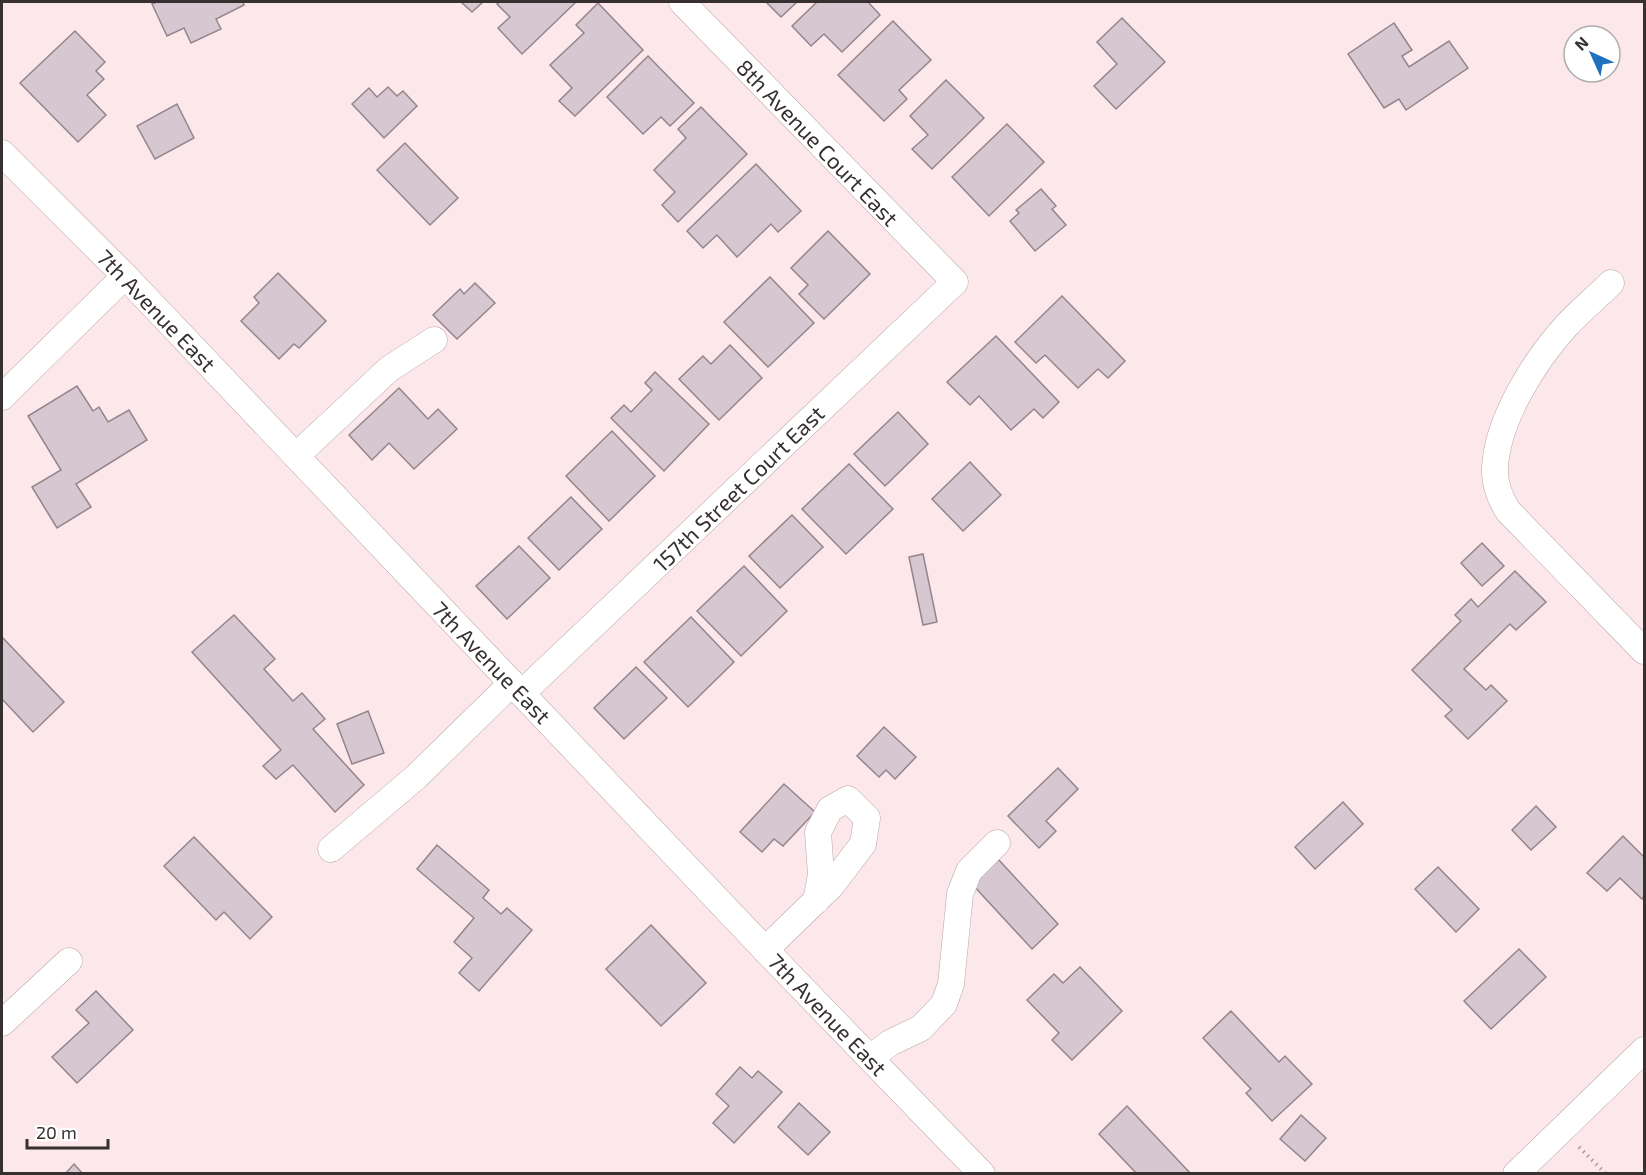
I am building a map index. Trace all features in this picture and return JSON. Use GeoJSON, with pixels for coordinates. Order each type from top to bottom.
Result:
{"type":"FeatureCollection","features":[{"type":"Feature","properties":{"kind":"street","name":"8th Avenue Court East"},"geometry":{"type":"LineString","coordinates":[[682,2],[955,282]]}},
{"type":"Feature","properties":{"kind":"street","name":"7th Avenue East"},"geometry":{"type":"LineString","coordinates":[[2,153],[125,276],[765,950],[982,1173]]}},
{"type":"Feature","properties":{"kind":"street"},"geometry":{"type":"LineString","coordinates":[[2,397],[125,276]]}},
{"type":"Feature","properties":{"kind":"street","name":"157th Street Court East"},"geometry":{"type":"LineString","coordinates":[[331,849],[517,688],[955,282]]}},
{"type":"Feature","properties":{"kind":"street"},"geometry":{"type":"LineString","coordinates":[[1611,283],[1567,325],[1523,387],[1507,418],[1497,450],[1494,470],[1498,495],[1508,511],[1644,651]]}},
{"type":"Feature","properties":{"kind":"street"},"geometry":{"type":"LineString","coordinates":[[296,456],[389,369],[434,340]]}},
{"type":"Feature","properties":{"kind":"street"},"geometry":{"type":"LineString","coordinates":[[870,1058],[890,1043],[921,1028],[944,1004],[951,984],[960,894],[969,871],[997,843]]}},
{"type":"Feature","properties":{"kind":"street"},"geometry":{"type":"LineString","coordinates":[[765,950],[816,901]]}},
{"type":"Feature","properties":{"kind":"street"},"geometry":{"type":"LineString","coordinates":[[2,1023],[69,961]]}},
{"type":"Feature","properties":{"kind":"street"},"geometry":{"type":"LineString","coordinates":[[1516,1173],[1644,1050]]}},
{"type":"Feature","properties":{"kind":"path"},"geometry":{"type":"LineString","coordinates":[[1561,1130],[1606,1173]]}},
{"type":"Feature","properties":{"kind":"building"},"geometry":{"type":"Polygon","coordinates":[[[157,2],[243,2],[244,5],[216,19],[221,29],[191,43],[184,28],[167,36],[152,4],[157,2]]]}},
{"type":"Feature","properties":{"kind":"building"},"geometry":{"type":"Polygon","coordinates":[[[461,2],[483,2],[472,12],[461,2]]]}},
{"type":"Feature","properties":{"kind":"building"},"geometry":{"type":"Polygon","coordinates":[[[500,2],[576,2],[522,54],[498,28],[510,17],[497,4],[500,2]]]}},
{"type":"Feature","properties":{"kind":"building"},"geometry":{"type":"Polygon","coordinates":[[[766,2],[797,2],[781,17],[766,2]]]}},
{"type":"Feature","properties":{"kind":"building"},"geometry":{"type":"Polygon","coordinates":[[[817,2],[868,2],[880,15],[842,52],[824,34],[811,46],[792,26],[817,2]]]}},
{"type":"Feature","properties":{"kind":"building"},"geometry":{"type":"Polygon","coordinates":[[[598,3],[643,50],[575,116],[559,101],[572,88],[550,65],[584,33],[576,25],[598,3]]]}},
{"type":"Feature","properties":{"kind":"building"},"geometry":{"type":"Polygon","coordinates":[[[1122,18],[1165,62],[1116,109],[1094,86],[1117,64],[1097,42],[1122,18]]]}},
{"type":"Feature","properties":{"kind":"building"},"geometry":{"type":"Polygon","coordinates":[[[893,21],[931,60],[899,90],[907,99],[884,121],[838,75],[893,21]]]}},
{"type":"Feature","properties":{"kind":"building"},"geometry":{"type":"Polygon","coordinates":[[[1394,23],[1412,50],[1402,56],[1409,67],[1449,41],[1468,68],[1406,110],[1399,99],[1384,108],[1348,54],[1394,23]]]}},
{"type":"Feature","properties":{"kind":"building"},"geometry":{"type":"Polygon","coordinates":[[[75,31],[105,62],[96,71],[104,79],[87,95],[106,115],[78,142],[20,83],[75,31]]]}},
{"type":"Feature","properties":{"kind":"building"},"geometry":{"type":"Polygon","coordinates":[[[648,56],[694,103],[670,126],[661,117],[643,134],[607,97],[648,56]]]}},
{"type":"Feature","properties":{"kind":"building"},"geometry":{"type":"Polygon","coordinates":[[[946,80],[984,118],[932,169],[912,149],[928,135],[910,116],[946,80]]]}},
{"type":"Feature","properties":{"kind":"building"},"geometry":{"type":"Polygon","coordinates":[[[388,87],[397,96],[403,91],[417,106],[384,138],[352,104],[369,88],[377,97],[388,87]]]}},
{"type":"Feature","properties":{"kind":"building"},"geometry":{"type":"Polygon","coordinates":[[[177,104],[194,138],[155,159],[137,126],[177,104]]]}},
{"type":"Feature","properties":{"kind":"building"},"geometry":{"type":"Polygon","coordinates":[[[701,107],[747,154],[678,222],[662,205],[675,192],[654,170],[686,138],[678,129],[701,107]]]}},
{"type":"Feature","properties":{"kind":"building"},"geometry":{"type":"Polygon","coordinates":[[[1007,124],[1044,162],[989,216],[952,177],[1007,124]]]}},
{"type":"Feature","properties":{"kind":"building"},"geometry":{"type":"Polygon","coordinates":[[[405,143],[458,198],[430,225],[377,170],[405,143]]]}},
{"type":"Feature","properties":{"kind":"building"},"geometry":{"type":"Polygon","coordinates":[[[756,164],[801,211],[778,232],[771,224],[737,257],[717,235],[703,248],[687,231],[756,164]]]}},
{"type":"Feature","properties":{"kind":"building"},"geometry":{"type":"Polygon","coordinates":[[[1041,189],[1056,206],[1052,209],[1066,225],[1035,251],[1010,221],[1019,213],[1016,210],[1041,189]]]}},
{"type":"Feature","properties":{"kind":"building"},"geometry":{"type":"Polygon","coordinates":[[[828,231],[870,274],[824,319],[799,294],[808,285],[791,268],[828,231]]]}},
{"type":"Feature","properties":{"kind":"building"},"geometry":{"type":"Polygon","coordinates":[[[278,273],[326,321],[299,348],[294,344],[279,359],[241,321],[259,303],[254,297],[278,273]]]}},
{"type":"Feature","properties":{"kind":"building"},"geometry":{"type":"Polygon","coordinates":[[[770,277],[814,323],[768,367],[724,322],[770,277]]]}},
{"type":"Feature","properties":{"kind":"building"},"geometry":{"type":"Polygon","coordinates":[[[475,283],[495,303],[457,339],[433,315],[460,289],[464,294],[475,283]]]}},
{"type":"Feature","properties":{"kind":"building"},"geometry":{"type":"Polygon","coordinates":[[[1062,296],[1125,361],[1108,378],[1098,369],[1078,388],[1045,355],[1036,363],[1015,342],[1062,296]]]}},
{"type":"Feature","properties":{"kind":"building"},"geometry":{"type":"Polygon","coordinates":[[[996,336],[1059,402],[1043,418],[1034,409],[1011,430],[979,396],[970,405],[947,382],[996,336]]]}},
{"type":"Feature","properties":{"kind":"building"},"geometry":{"type":"Polygon","coordinates":[[[730,345],[762,378],[719,420],[679,379],[703,356],[711,364],[730,345]]]}},
{"type":"Feature","properties":{"kind":"building"},"geometry":{"type":"Polygon","coordinates":[[[655,372],[709,424],[664,471],[611,418],[624,405],[631,412],[652,390],[645,383],[655,372]]]}},
{"type":"Feature","properties":{"kind":"building"},"geometry":{"type":"Polygon","coordinates":[[[77,386],[93,411],[99,407],[108,422],[129,410],[147,440],[76,484],[91,507],[57,528],[32,487],[61,470],[28,416],[77,386]]]}},
{"type":"Feature","properties":{"kind":"building"},"geometry":{"type":"Polygon","coordinates":[[[399,388],[428,419],[438,409],[457,429],[414,469],[389,443],[372,460],[349,435],[399,388]]]}},
{"type":"Feature","properties":{"kind":"building"},"geometry":{"type":"Polygon","coordinates":[[[898,412],[928,444],[885,486],[854,454],[898,412]]]}},
{"type":"Feature","properties":{"kind":"building"},"geometry":{"type":"Polygon","coordinates":[[[612,431],[655,476],[609,521],[566,476],[612,431]]]}},
{"type":"Feature","properties":{"kind":"building"},"geometry":{"type":"Polygon","coordinates":[[[970,462],[1001,495],[963,531],[932,499],[970,462]]]}},
{"type":"Feature","properties":{"kind":"building"},"geometry":{"type":"Polygon","coordinates":[[[849,464],[893,509],[846,554],[802,509],[849,464]]]}},
{"type":"Feature","properties":{"kind":"building"},"geometry":{"type":"Polygon","coordinates":[[[571,497],[602,529],[559,570],[528,538],[571,497]]]}},
{"type":"Feature","properties":{"kind":"building"},"geometry":{"type":"Polygon","coordinates":[[[792,515],[823,547],[780,588],[749,556],[792,515]]]}},
{"type":"Feature","properties":{"kind":"building"},"geometry":{"type":"Polygon","coordinates":[[[1482,543],[1504,566],[1482,586],[1461,563],[1482,543]]]}},
{"type":"Feature","properties":{"kind":"building"},"geometry":{"type":"Polygon","coordinates":[[[519,546],[550,578],[507,619],[476,586],[519,546]]]}},
{"type":"Feature","properties":{"kind":"building"},"geometry":{"type":"Polygon","coordinates":[[[923,554],[937,622],[923,625],[909,557],[923,554]]]}},
{"type":"Feature","properties":{"kind":"building"},"geometry":{"type":"Polygon","coordinates":[[[744,566],[787,611],[741,656],[697,611],[744,566]]]}},
{"type":"Feature","properties":{"kind":"building"},"geometry":{"type":"Polygon","coordinates":[[[1515,571],[1546,602],[1516,630],[1510,624],[1464,669],[1486,690],[1491,685],[1507,701],[1468,739],[1445,716],[1452,710],[1412,670],[1461,621],[1455,615],[1471,599],[1478,607],[1515,571]]]}},
{"type":"Feature","properties":{"kind":"building"},"geometry":{"type":"Polygon","coordinates":[[[234,615],[275,659],[264,669],[293,701],[302,693],[325,719],[313,729],[364,785],[335,812],[293,765],[276,779],[263,766],[281,750],[192,652],[234,615]]]}},
{"type":"Feature","properties":{"kind":"building"},"geometry":{"type":"Polygon","coordinates":[[[691,617],[734,662],[688,707],[644,662],[691,617]]]}},
{"type":"Feature","properties":{"kind":"building"},"geometry":{"type":"Polygon","coordinates":[[[2,637],[64,702],[33,732],[2,699],[2,637]]]}},
{"type":"Feature","properties":{"kind":"building"},"geometry":{"type":"Polygon","coordinates":[[[636,667],[667,698],[624,739],[594,708],[636,667]]]}},
{"type":"Feature","properties":{"kind":"building"},"geometry":{"type":"Polygon","coordinates":[[[368,711],[384,753],[352,764],[337,724],[368,711]]]}},
{"type":"Feature","properties":{"kind":"building"},"geometry":{"type":"Polygon","coordinates":[[[884,727],[916,757],[895,779],[886,770],[879,777],[857,756],[884,727]]]}},
{"type":"Feature","properties":{"kind":"building"},"geometry":{"type":"Polygon","coordinates":[[[1058,768],[1078,789],[1046,821],[1056,831],[1039,848],[1008,816],[1058,768]]]}},
{"type":"Feature","properties":{"kind":"building"},"geometry":{"type":"Polygon","coordinates":[[[784,784],[815,812],[783,846],[774,839],[762,852],[740,832],[784,784]]]}},
{"type":"Feature","properties":{"kind":"building"},"geometry":{"type":"Polygon","coordinates":[[[1343,802],[1363,824],[1315,869],[1295,847],[1343,802]]]}},
{"type":"Feature","properties":{"kind":"building"},"geometry":{"type":"Polygon","coordinates":[[[1536,806],[1556,827],[1531,850],[1512,830],[1536,806]]]}},
{"type":"Feature","properties":{"kind":"building"},"geometry":{"type":"Polygon","coordinates":[[[1623,836],[1644,857],[1644,896],[1642,899],[1620,878],[1607,891],[1587,873],[1623,836]]]}},
{"type":"Feature","properties":{"kind":"building"},"geometry":{"type":"Polygon","coordinates":[[[194,837],[272,917],[250,939],[224,912],[216,920],[164,866],[194,837]]]}},
{"type":"Feature","properties":{"kind":"building"},"geometry":{"type":"Polygon","coordinates":[[[437,845],[489,890],[483,898],[501,914],[507,908],[532,930],[479,991],[459,973],[472,958],[454,942],[474,918],[417,869],[437,845]]]}},
{"type":"Feature","properties":{"kind":"building"},"geometry":{"type":"Polygon","coordinates":[[[998,859],[1058,924],[1032,949],[972,884],[998,859]]]}},
{"type":"Feature","properties":{"kind":"building"},"geometry":{"type":"Polygon","coordinates":[[[1438,867],[1479,909],[1456,932],[1415,889],[1438,867]]]}},
{"type":"Feature","properties":{"kind":"building"},"geometry":{"type":"Polygon","coordinates":[[[651,925],[706,983],[661,1026],[606,969],[651,925]]]}},
{"type":"Feature","properties":{"kind":"building"},"geometry":{"type":"Polygon","coordinates":[[[1519,949],[1546,977],[1491,1029],[1464,1001],[1519,949]]]}},
{"type":"Feature","properties":{"kind":"building"},"geometry":{"type":"Polygon","coordinates":[[[1080,967],[1122,1011],[1072,1060],[1052,1040],[1059,1033],[1027,1000],[1054,974],[1063,983],[1080,967]]]}},
{"type":"Feature","properties":{"kind":"building"},"geometry":{"type":"Polygon","coordinates":[[[96,991],[133,1030],[77,1083],[52,1057],[89,1023],[76,1010],[96,991]]]}},
{"type":"Feature","properties":{"kind":"building"},"geometry":{"type":"Polygon","coordinates":[[[1231,1011],[1279,1062],[1285,1056],[1312,1084],[1272,1121],[1246,1093],[1251,1089],[1203,1038],[1231,1011]]]}},
{"type":"Feature","properties":{"kind":"building"},"geometry":{"type":"Polygon","coordinates":[[[740,1067],[752,1078],[758,1071],[782,1092],[734,1143],[713,1123],[729,1106],[716,1094],[740,1067]]]}},
{"type":"Feature","properties":{"kind":"building"},"geometry":{"type":"Polygon","coordinates":[[[799,1103],[830,1132],[808,1155],[778,1127],[799,1103]]]}},
{"type":"Feature","properties":{"kind":"building"},"geometry":{"type":"Polygon","coordinates":[[[1127,1106],[1191,1174],[1137,1174],[1099,1134],[1127,1106]]]}},
{"type":"Feature","properties":{"kind":"building"},"geometry":{"type":"Polygon","coordinates":[[[1301,1115],[1326,1138],[1305,1161],[1280,1139],[1301,1115]]]}},
{"type":"Feature","properties":{"kind":"building"},"geometry":{"type":"Polygon","coordinates":[[[74,1164],[83,1174],[65,1174],[74,1164]]]}}]}
